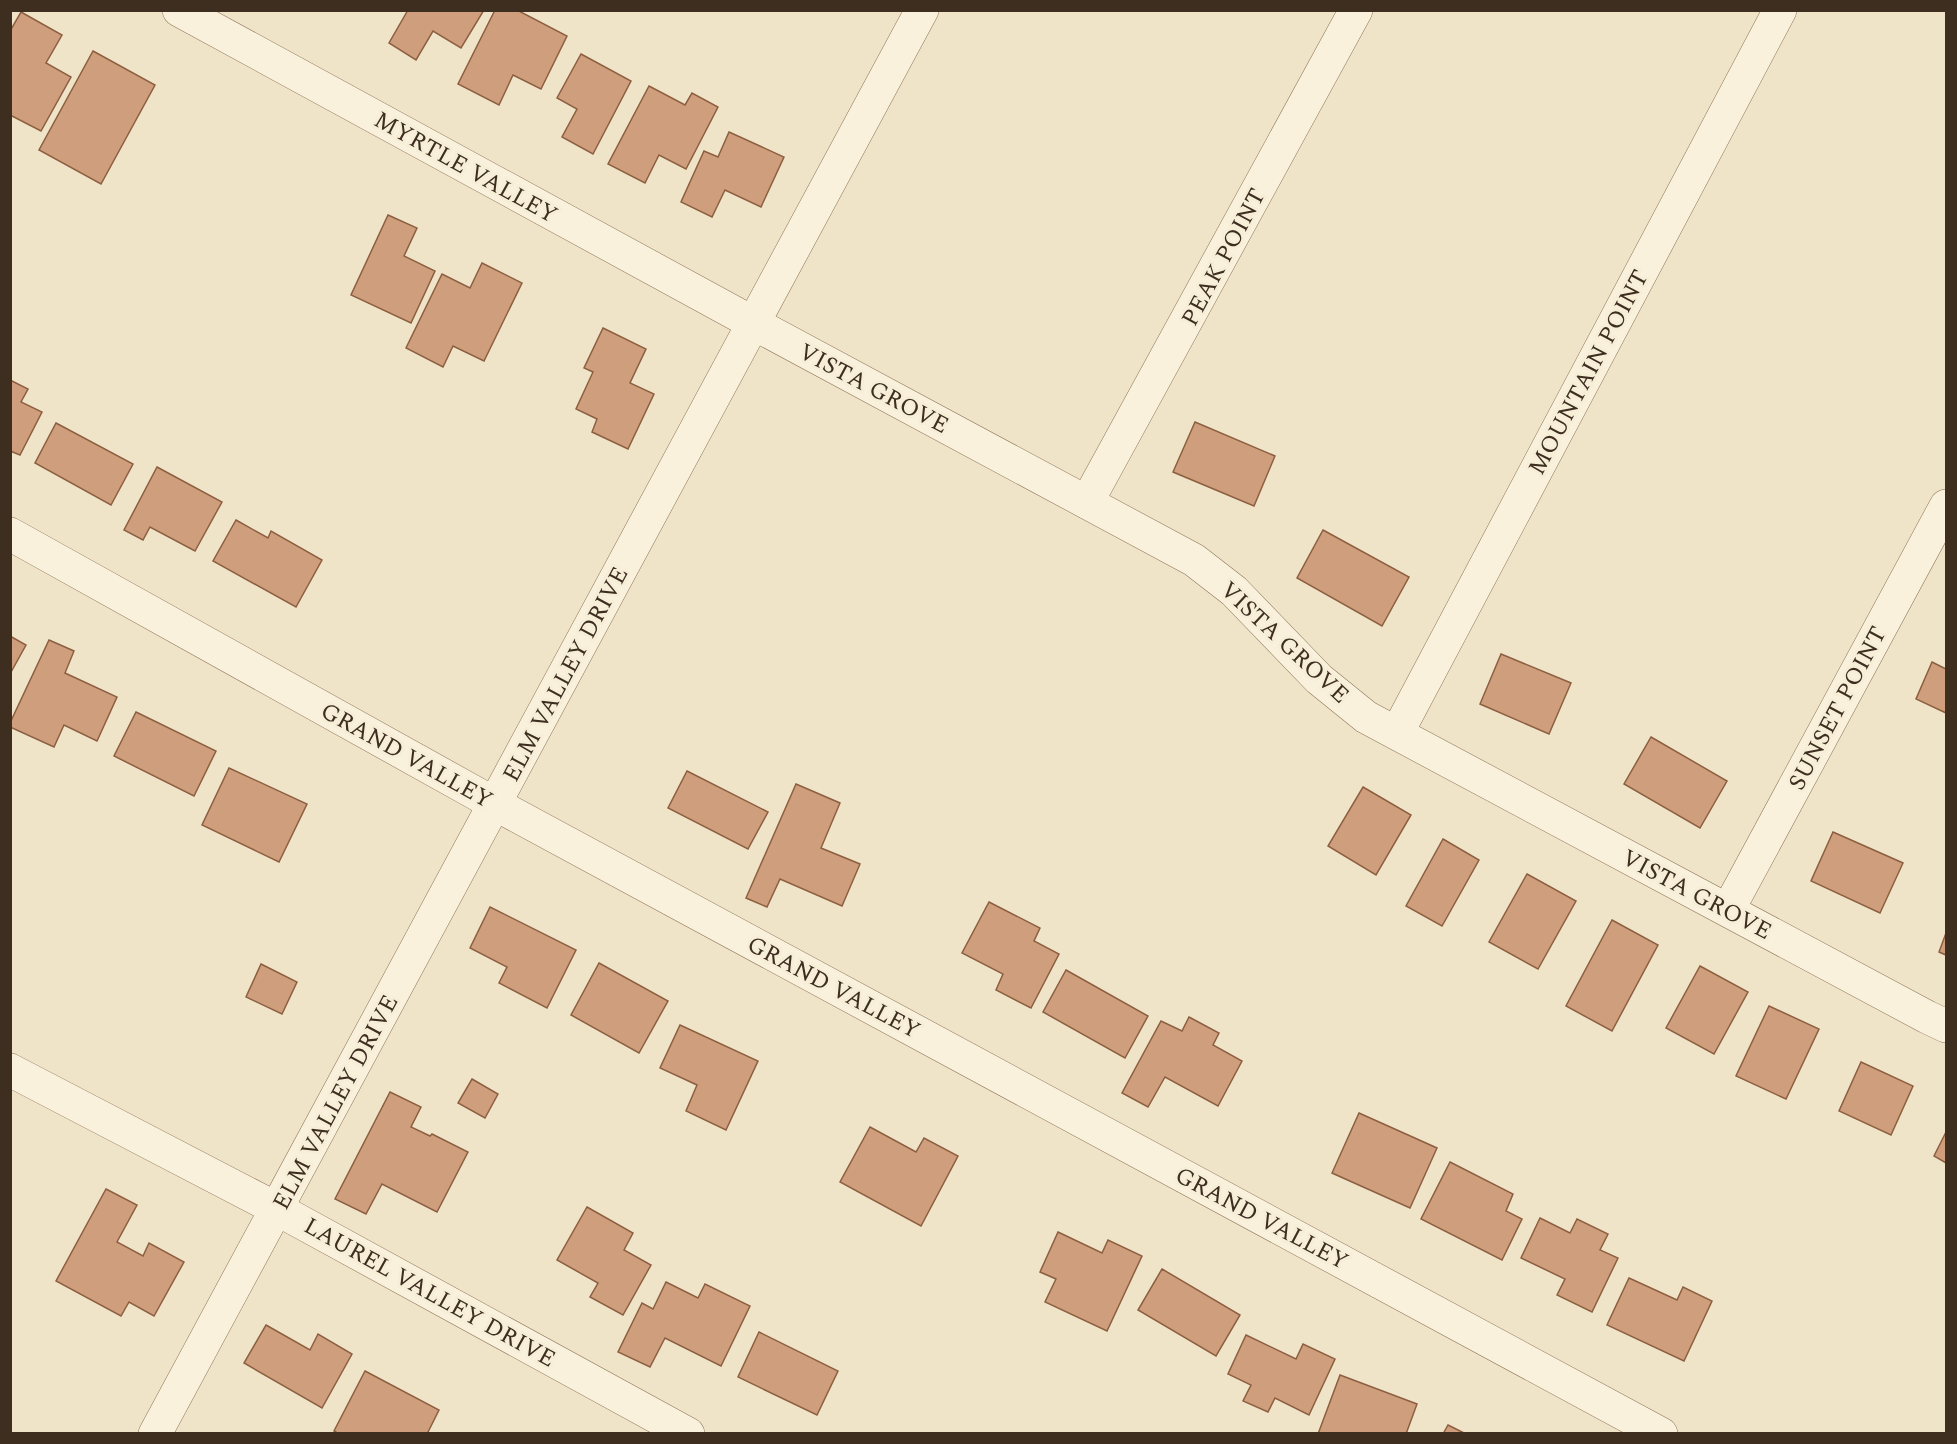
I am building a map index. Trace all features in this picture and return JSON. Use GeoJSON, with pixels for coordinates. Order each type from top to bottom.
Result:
{"type":"FeatureCollection","features":[{"type":"Feature","properties":{"kind":"street","name":"MYRTLE VALLEY"},"geometry":{"type":"LineString","coordinates":[[179,10],[753,323]]}},
{"type":"Feature","properties":{"kind":"street","name":"ELM VALLEY DRIVE"},"geometry":{"type":"LineString","coordinates":[[155,1434],[922,10]]}},
{"type":"Feature","properties":{"kind":"street","name":"PEAK POINT"},"geometry":{"type":"LineString","coordinates":[[1087,502],[1356,10]]}},
{"type":"Feature","properties":{"kind":"street","name":"MOUNTAIN POINT"},"geometry":{"type":"LineString","coordinates":[[1397,733],[1780,10]]}},
{"type":"Feature","properties":{"kind":"street","name":"VISTA GROVE"},"geometry":{"type":"LineString","coordinates":[[753,323],[1194,560],[1233,591],[1319,679],[1366,717],[1947,1026]]}},
{"type":"Feature","properties":{"kind":"street","name":"SUNSET POINT"},"geometry":{"type":"LineString","coordinates":[[1728,910],[1947,506]]}},
{"type":"Feature","properties":{"kind":"street","name":"GRAND VALLEY"},"geometry":{"type":"LineString","coordinates":[[10,534],[495,804],[1661,1434]]}},
{"type":"Feature","properties":{"kind":"street","name":"LAUREL VALLEY DRIVE"},"geometry":{"type":"LineString","coordinates":[[10,1070],[277,1209],[688,1434]]}},
{"type":"Feature","properties":{"kind":"building"},"geometry":{"type":"Polygon","coordinates":[[[408,10],[484,10],[461,48],[433,31],[416,60],[389,43],[408,10]]]}},
{"type":"Feature","properties":{"kind":"building"},"geometry":{"type":"Polygon","coordinates":[[[495,10],[517,10],[567,36],[541,89],[513,75],[499,105],[458,84],[495,10]]]}},
{"type":"Feature","properties":{"kind":"building"},"geometry":{"type":"Polygon","coordinates":[[[21,12],[62,35],[46,63],[71,77],[41,131],[10,115],[10,31],[21,12]]]}},
{"type":"Feature","properties":{"kind":"building"},"geometry":{"type":"Polygon","coordinates":[[[93,51],[155,85],[101,184],[39,150],[93,51]]]}},
{"type":"Feature","properties":{"kind":"building"},"geometry":{"type":"Polygon","coordinates":[[[581,54],[631,81],[593,154],[562,137],[577,109],[557,98],[581,54]]]}},
{"type":"Feature","properties":{"kind":"building"},"geometry":{"type":"Polygon","coordinates":[[[649,86],[685,105],[692,93],[718,107],[686,169],[659,155],[645,183],[608,164],[649,86]]]}},
{"type":"Feature","properties":{"kind":"building"},"geometry":{"type":"Polygon","coordinates":[[[729,132],[784,157],[761,207],[725,190],[712,217],[681,202],[704,151],[718,157],[729,132]]]}},
{"type":"Feature","properties":{"kind":"building"},"geometry":{"type":"Polygon","coordinates":[[[388,215],[417,228],[404,256],[435,271],[411,323],[351,295],[388,215]]]}},
{"type":"Feature","properties":{"kind":"building"},"geometry":{"type":"Polygon","coordinates":[[[482,263],[522,283],[484,361],[453,346],[443,367],[406,348],[442,274],[470,288],[482,263]]]}},
{"type":"Feature","properties":{"kind":"building"},"geometry":{"type":"Polygon","coordinates":[[[603,328],[646,349],[630,383],[654,394],[628,449],[592,432],[597,419],[576,409],[593,372],[584,368],[603,328]]]}},
{"type":"Feature","properties":{"kind":"building"},"geometry":{"type":"Polygon","coordinates":[[[10,380],[28,389],[21,402],[42,412],[20,455],[10,451],[10,380]]]}},
{"type":"Feature","properties":{"kind":"building"},"geometry":{"type":"Polygon","coordinates":[[[1195,422],[1275,456],[1254,506],[1173,472],[1195,422]]]}},
{"type":"Feature","properties":{"kind":"building"},"geometry":{"type":"Polygon","coordinates":[[[56,423],[133,464],[111,505],[35,463],[56,423]]]}},
{"type":"Feature","properties":{"kind":"building"},"geometry":{"type":"Polygon","coordinates":[[[157,467],[222,502],[195,551],[150,527],[143,540],[124,530],[157,467]]]}},
{"type":"Feature","properties":{"kind":"building"},"geometry":{"type":"Polygon","coordinates":[[[236,520],[268,538],[271,531],[322,560],[296,607],[213,561],[236,520]]]}},
{"type":"Feature","properties":{"kind":"building"},"geometry":{"type":"Polygon","coordinates":[[[1323,530],[1409,577],[1382,626],[1297,578],[1323,530]]]}},
{"type":"Feature","properties":{"kind":"building"},"geometry":{"type":"Polygon","coordinates":[[[10,636],[26,645],[10,674],[10,636]]]}},
{"type":"Feature","properties":{"kind":"building"},"geometry":{"type":"Polygon","coordinates":[[[49,640],[74,651],[65,673],[117,697],[97,741],[64,725],[54,747],[10,727],[49,640]]]}},
{"type":"Feature","properties":{"kind":"building"},"geometry":{"type":"Polygon","coordinates":[[[1501,654],[1571,683],[1549,734],[1480,704],[1501,654]]]}},
{"type":"Feature","properties":{"kind":"building"},"geometry":{"type":"Polygon","coordinates":[[[1932,662],[1946,669],[1946,713],[1916,699],[1932,662]]]}},
{"type":"Feature","properties":{"kind":"building"},"geometry":{"type":"Polygon","coordinates":[[[136,712],[216,751],[194,796],[114,756],[136,712]]]}},
{"type":"Feature","properties":{"kind":"building"},"geometry":{"type":"Polygon","coordinates":[[[1651,737],[1727,781],[1700,828],[1624,784],[1651,737]]]}},
{"type":"Feature","properties":{"kind":"building"},"geometry":{"type":"Polygon","coordinates":[[[229,768],[307,804],[279,862],[202,825],[229,768]]]}},
{"type":"Feature","properties":{"kind":"building"},"geometry":{"type":"Polygon","coordinates":[[[687,771],[768,812],[748,849],[668,808],[687,771]]]}},
{"type":"Feature","properties":{"kind":"building"},"geometry":{"type":"Polygon","coordinates":[[[796,784],[840,803],[821,848],[860,864],[842,906],[780,879],[767,907],[746,898],[796,784]]]}},
{"type":"Feature","properties":{"kind":"building"},"geometry":{"type":"Polygon","coordinates":[[[1363,787],[1411,815],[1376,875],[1328,846],[1363,787]]]}},
{"type":"Feature","properties":{"kind":"building"},"geometry":{"type":"Polygon","coordinates":[[[1833,832],[1903,863],[1880,913],[1811,881],[1833,832]]]}},
{"type":"Feature","properties":{"kind":"building"},"geometry":{"type":"Polygon","coordinates":[[[1443,839],[1479,860],[1442,926],[1406,906],[1443,839]]]}},
{"type":"Feature","properties":{"kind":"building"},"geometry":{"type":"Polygon","coordinates":[[[1527,874],[1576,901],[1538,969],[1489,942],[1527,874]]]}},
{"type":"Feature","properties":{"kind":"building"},"geometry":{"type":"Polygon","coordinates":[[[989,902],[1040,928],[1034,941],[1059,954],[1031,1008],[996,990],[1003,974],[962,953],[989,902]]]}},
{"type":"Feature","properties":{"kind":"building"},"geometry":{"type":"Polygon","coordinates":[[[490,907],[576,950],[547,1008],[499,983],[507,967],[470,948],[490,907]]]}},
{"type":"Feature","properties":{"kind":"building"},"geometry":{"type":"Polygon","coordinates":[[[1612,920],[1658,945],[1612,1031],[1566,1006],[1612,920]]]}},
{"type":"Feature","properties":{"kind":"building"},"geometry":{"type":"Polygon","coordinates":[[[1946,933],[1946,955],[1939,952],[1946,933]]]}},
{"type":"Feature","properties":{"kind":"building"},"geometry":{"type":"Polygon","coordinates":[[[599,963],[668,1001],[639,1053],[571,1015],[599,963]]]}},
{"type":"Feature","properties":{"kind":"building"},"geometry":{"type":"Polygon","coordinates":[[[261,964],[297,982],[282,1014],[246,997],[261,964]]]}},
{"type":"Feature","properties":{"kind":"building"},"geometry":{"type":"Polygon","coordinates":[[[1700,966],[1748,992],[1714,1054],[1666,1028],[1700,966]]]}},
{"type":"Feature","properties":{"kind":"building"},"geometry":{"type":"Polygon","coordinates":[[[1066,970],[1148,1016],[1125,1058],[1043,1012],[1066,970]]]}},
{"type":"Feature","properties":{"kind":"building"},"geometry":{"type":"Polygon","coordinates":[[[1769,1006],[1819,1029],[1786,1099],[1736,1076],[1769,1006]]]}},
{"type":"Feature","properties":{"kind":"building"},"geometry":{"type":"Polygon","coordinates":[[[1189,1017],[1219,1033],[1213,1045],[1242,1061],[1218,1106],[1165,1077],[1148,1107],[1122,1093],[1161,1021],[1182,1031],[1189,1017]]]}},
{"type":"Feature","properties":{"kind":"building"},"geometry":{"type":"Polygon","coordinates":[[[680,1025],[758,1061],[726,1130],[686,1111],[697,1085],[660,1068],[680,1025]]]}},
{"type":"Feature","properties":{"kind":"building"},"geometry":{"type":"Polygon","coordinates":[[[1861,1062],[1913,1086],[1891,1135],[1839,1111],[1861,1062]]]}},
{"type":"Feature","properties":{"kind":"building"},"geometry":{"type":"Polygon","coordinates":[[[472,1079],[498,1094],[485,1118],[458,1103],[472,1079]]]}},
{"type":"Feature","properties":{"kind":"building"},"geometry":{"type":"Polygon","coordinates":[[[390,1092],[421,1107],[411,1127],[430,1136],[432,1134],[468,1152],[437,1212],[382,1184],[366,1214],[335,1199],[390,1092]]]}},
{"type":"Feature","properties":{"kind":"building"},"geometry":{"type":"Polygon","coordinates":[[[1359,1113],[1437,1148],[1410,1208],[1332,1173],[1359,1113]]]}},
{"type":"Feature","properties":{"kind":"building"},"geometry":{"type":"Polygon","coordinates":[[[870,1127],[916,1152],[924,1138],[958,1156],[921,1226],[840,1182],[870,1127]]]}},
{"type":"Feature","properties":{"kind":"building"},"geometry":{"type":"Polygon","coordinates":[[[1946,1132],[1946,1163],[1934,1156],[1946,1132]]]}},
{"type":"Feature","properties":{"kind":"building"},"geometry":{"type":"Polygon","coordinates":[[[1450,1162],[1513,1194],[1506,1211],[1522,1219],[1502,1260],[1421,1219],[1450,1162]]]}},
{"type":"Feature","properties":{"kind":"building"},"geometry":{"type":"Polygon","coordinates":[[[106,1189],[137,1205],[117,1242],[143,1256],[149,1243],[184,1262],[154,1316],[129,1302],[121,1316],[56,1281],[106,1189]]]}},
{"type":"Feature","properties":{"kind":"building"},"geometry":{"type":"Polygon","coordinates":[[[587,1207],[633,1233],[624,1250],[651,1265],[623,1315],[590,1297],[598,1283],[557,1260],[587,1207]]]}},
{"type":"Feature","properties":{"kind":"building"},"geometry":{"type":"Polygon","coordinates":[[[1540,1218],[1570,1233],[1577,1219],[1608,1234],[1600,1250],[1618,1258],[1592,1312],[1557,1295],[1565,1279],[1521,1258],[1540,1218]]]}},
{"type":"Feature","properties":{"kind":"building"},"geometry":{"type":"Polygon","coordinates":[[[1058,1232],[1102,1253],[1108,1240],[1142,1256],[1107,1331],[1045,1302],[1056,1279],[1040,1272],[1058,1232]]]}},
{"type":"Feature","properties":{"kind":"building"},"geometry":{"type":"Polygon","coordinates":[[[1162,1269],[1240,1315],[1216,1356],[1138,1310],[1162,1269]]]}},
{"type":"Feature","properties":{"kind":"building"},"geometry":{"type":"Polygon","coordinates":[[[1629,1278],[1677,1300],[1683,1287],[1712,1301],[1684,1361],[1607,1325],[1629,1278]]]}},
{"type":"Feature","properties":{"kind":"building"},"geometry":{"type":"Polygon","coordinates":[[[666,1282],[698,1298],[705,1284],[750,1306],[721,1366],[665,1338],[650,1367],[618,1352],[642,1303],[653,1309],[666,1282]]]}},
{"type":"Feature","properties":{"kind":"building"},"geometry":{"type":"Polygon","coordinates":[[[266,1325],[310,1350],[318,1334],[352,1354],[322,1408],[244,1363],[266,1325]]]}},
{"type":"Feature","properties":{"kind":"building"},"geometry":{"type":"Polygon","coordinates":[[[759,1332],[838,1371],[817,1415],[738,1377],[759,1332]]]}},
{"type":"Feature","properties":{"kind":"building"},"geometry":{"type":"Polygon","coordinates":[[[1246,1335],[1296,1359],[1303,1344],[1335,1359],[1309,1415],[1275,1398],[1268,1412],[1243,1401],[1251,1385],[1228,1374],[1246,1335]]]}},
{"type":"Feature","properties":{"kind":"building"},"geometry":{"type":"Polygon","coordinates":[[[365,1371],[439,1410],[427,1434],[339,1434],[334,1431],[365,1371]]]}},
{"type":"Feature","properties":{"kind":"building"},"geometry":{"type":"Polygon","coordinates":[[[1340,1375],[1417,1404],[1406,1434],[1318,1434],[1340,1375]]]}},
{"type":"Feature","properties":{"kind":"building"},"geometry":{"type":"Polygon","coordinates":[[[1448,1425],[1466,1434],[1443,1434],[1448,1425]]]}}]}
